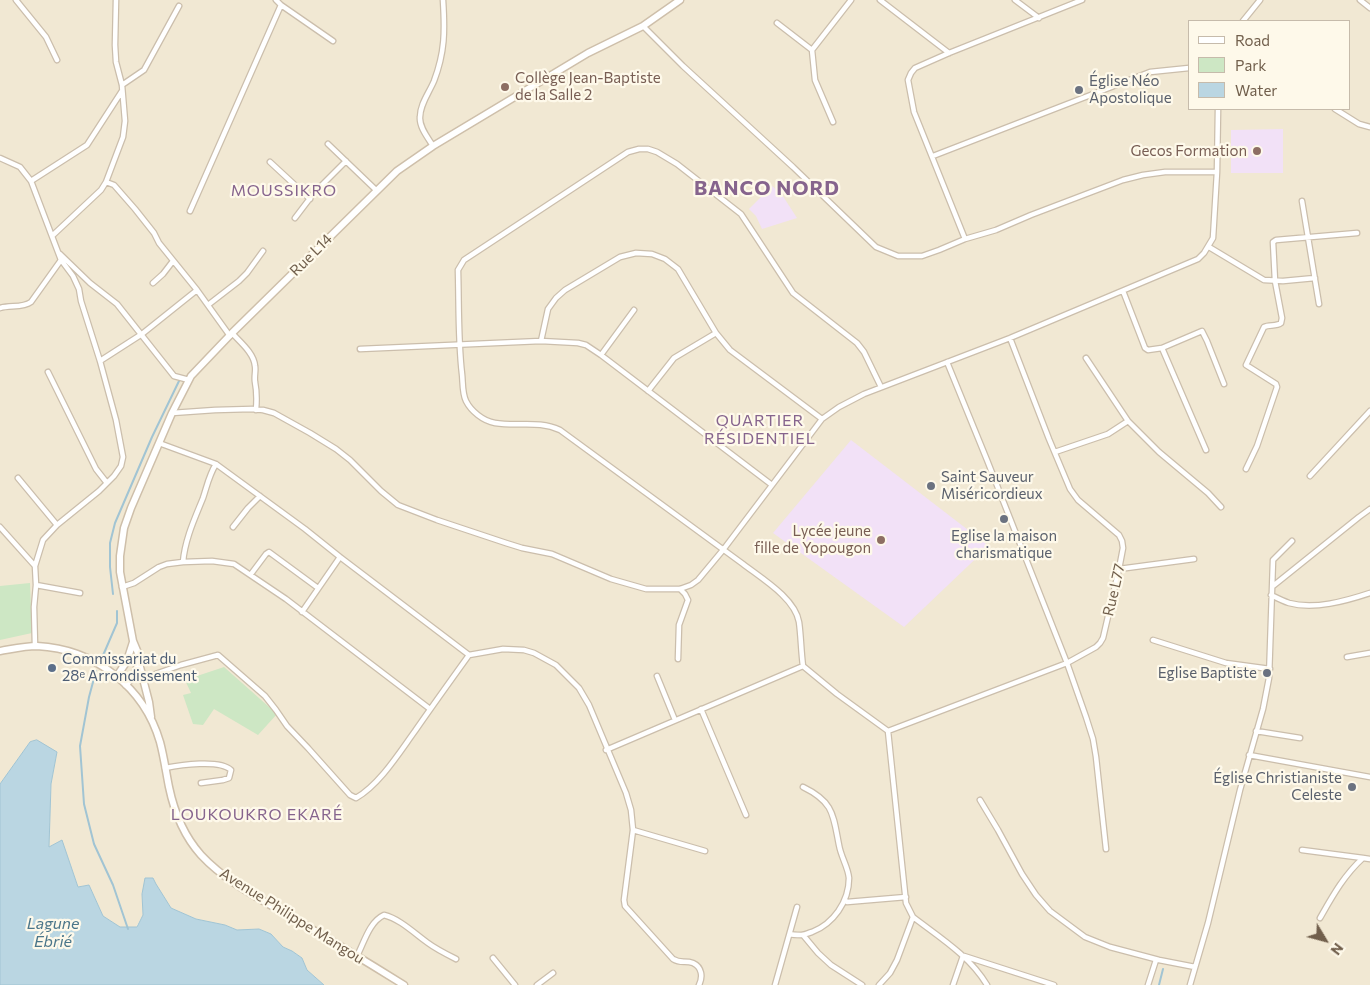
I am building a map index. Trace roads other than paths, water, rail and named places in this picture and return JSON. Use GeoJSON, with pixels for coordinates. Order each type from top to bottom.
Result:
{"type":"FeatureCollection","features":[{"type":"Feature","properties":{"kind":"street"},"geometry":{"type":"LineString","coordinates":[[16,0],[46,37],[57,60]]}},
{"type":"Feature","properties":{"kind":"street"},"geometry":{"type":"LineString","coordinates":[[52,236],[101,190],[106,182],[123,137],[125,121],[115,45],[116,0]]}},
{"type":"Feature","properties":{"kind":"street"},"geometry":{"type":"LineString","coordinates":[[276,0],[333,41]]}},
{"type":"Feature","properties":{"kind":"street"},"geometry":{"type":"LineString","coordinates":[[433,146],[419,119],[423,103],[433,83],[441,60],[444,44],[443,0]]}},
{"type":"Feature","properties":{"kind":"street","name":"Rue L14"},"geometry":{"type":"LineString","coordinates":[[152,723],[119,567],[124,528],[131,508],[172,413],[189,380],[231,334],[397,171],[433,146],[588,53],[643,26],[680,0]]}},
{"type":"Feature","properties":{"kind":"street"},"geometry":{"type":"LineString","coordinates":[[833,122],[815,80],[812,50],[851,0]]}},
{"type":"Feature","properties":{"kind":"street"},"geometry":{"type":"LineString","coordinates":[[880,0],[948,52]]}},
{"type":"Feature","properties":{"kind":"street"},"geometry":{"type":"LineString","coordinates":[[1015,0],[1039,18]]}},
{"type":"Feature","properties":{"kind":"street"},"geometry":{"type":"LineString","coordinates":[[965,239],[914,112],[908,80],[911,73],[916,68],[948,52],[1082,0]]}},
{"type":"Feature","properties":{"kind":"street"},"geometry":{"type":"LineString","coordinates":[[1244,20],[1260,0]]}},
{"type":"Feature","properties":{"kind":"street"},"geometry":{"type":"LineString","coordinates":[[1360,0],[1369,6]]}},
{"type":"Feature","properties":{"kind":"street"},"geometry":{"type":"LineString","coordinates":[[190,211],[281,5]]}},
{"type":"Feature","properties":{"kind":"street"},"geometry":{"type":"LineString","coordinates":[[31,181],[87,145],[122,88],[144,70],[180,6]]}},
{"type":"Feature","properties":{"kind":"street"},"geometry":{"type":"LineString","coordinates":[[777,23],[812,50]]}},
{"type":"Feature","properties":{"kind":"street"},"geometry":{"type":"LineString","coordinates":[[643,26],[683,66],[794,167],[876,247],[898,256],[922,256],[965,239],[996,230],[1123,180],[1164,172],[1217,172]]}},
{"type":"Feature","properties":{"kind":"street"},"geometry":{"type":"LineString","coordinates":[[933,156],[1150,72],[1188,68]]}},
{"type":"Feature","properties":{"kind":"street"},"geometry":{"type":"LineString","coordinates":[[172,413],[256,410],[274,414],[336,449],[358,466],[392,500],[403,507],[522,548],[552,554],[604,576],[646,590],[680,588],[691,585],[698,580],[723,550],[822,419],[839,406],[864,394],[1010,338],[1198,259],[1209,247],[1213,238],[1218,110]]}},
{"type":"Feature","properties":{"kind":"street"},"geometry":{"type":"LineString","coordinates":[[1337,110],[1360,124],[1370,127]]}},
{"type":"Feature","properties":{"kind":"street"},"geometry":{"type":"LineString","coordinates":[[328,144],[376,190]]}},
{"type":"Feature","properties":{"kind":"street"},"geometry":{"type":"LineString","coordinates":[[881,388],[864,352],[857,343],[788,287],[741,214],[677,164],[648,149],[628,152],[464,260],[458,270],[459,345],[464,399],[476,414],[484,420],[495,423],[542,424],[560,430],[773,587],[790,604],[799,622],[803,666],[837,694],[888,731],[909,910],[913,917],[963,956],[987,985]]}},
{"type":"Feature","properties":{"kind":"street"},"geometry":{"type":"LineString","coordinates":[[0,158],[20,167],[31,181],[61,260],[73,276],[79,290],[116,420],[123,457],[121,466],[100,491],[57,525],[43,540],[35,566],[35,646]]}},
{"type":"Feature","properties":{"kind":"street"},"geometry":{"type":"LineString","coordinates":[[294,218],[346,161]]}},
{"type":"Feature","properties":{"kind":"street"},"geometry":{"type":"LineString","coordinates":[[270,162],[310,199]]}},
{"type":"Feature","properties":{"kind":"street"},"geometry":{"type":"LineString","coordinates":[[106,182],[114,185],[135,209],[173,261],[254,360],[255,382],[258,394],[256,410]]}},
{"type":"Feature","properties":{"kind":"street"},"geometry":{"type":"LineString","coordinates":[[1302,200],[1319,304]]}},
{"type":"Feature","properties":{"kind":"street"},"geometry":{"type":"LineString","coordinates":[[1246,469],[1257,446],[1277,387],[1276,384],[1246,365],[1264,327],[1281,323],[1282,318],[1275,281],[1273,242],[1276,240],[1357,234]]}},
{"type":"Feature","properties":{"kind":"street"},"geometry":{"type":"LineString","coordinates":[[1209,247],[1261,279],[1275,281],[1315,278]]}},
{"type":"Feature","properties":{"kind":"street"},"geometry":{"type":"LineString","coordinates":[[208,305],[239,281],[263,251]]}},
{"type":"Feature","properties":{"kind":"street"},"geometry":{"type":"LineString","coordinates":[[58,252],[90,283],[117,304],[174,376],[189,380]]}},
{"type":"Feature","properties":{"kind":"street"},"geometry":{"type":"LineString","coordinates":[[541,341],[548,309],[565,290],[620,257],[636,253],[652,254],[665,259],[678,269],[716,333],[735,355],[822,419]]}},
{"type":"Feature","properties":{"kind":"street"},"geometry":{"type":"LineString","coordinates":[[0,308],[23,306],[31,302],[61,260]]}},
{"type":"Feature","properties":{"kind":"street"},"geometry":{"type":"LineString","coordinates":[[153,283],[173,261]]}},
{"type":"Feature","properties":{"kind":"street"},"geometry":{"type":"LineString","coordinates":[[100,361],[142,334],[197,290]]}},
{"type":"Feature","properties":{"kind":"street"},"geometry":{"type":"LineString","coordinates":[[1123,291],[1148,350],[1162,348],[1202,331],[1224,384]]}},
{"type":"Feature","properties":{"kind":"street"},"geometry":{"type":"LineString","coordinates":[[601,355],[634,310]]}},
{"type":"Feature","properties":{"kind":"street"},"geometry":{"type":"LineString","coordinates":[[648,391],[674,358],[716,333]]}},
{"type":"Feature","properties":{"kind":"street","name":"Rue L77"},"geometry":{"type":"LineString","coordinates":[[888,731],[1068,663],[1100,643],[1102,638],[1119,568],[1123,548],[1122,541],[1119,536],[1074,495],[1054,452],[1010,338]]}},
{"type":"Feature","properties":{"kind":"street"},"geometry":{"type":"LineString","coordinates":[[360,349],[541,341],[586,344],[772,486]]}},
{"type":"Feature","properties":{"kind":"street"},"geometry":{"type":"LineString","coordinates":[[1162,348],[1206,450]]}},
{"type":"Feature","properties":{"kind":"street"},"geometry":{"type":"LineString","coordinates":[[1086,358],[1128,421],[1159,452],[1221,507]]}},
{"type":"Feature","properties":{"kind":"street"},"geometry":{"type":"LineString","coordinates":[[947,362],[1068,663],[1093,739],[1106,849]]}},
{"type":"Feature","properties":{"kind":"street"},"geometry":{"type":"LineString","coordinates":[[48,372],[96,469],[107,483]]}},
{"type":"Feature","properties":{"kind":"street"},"geometry":{"type":"LineString","coordinates":[[1310,476],[1370,411]]}},
{"type":"Feature","properties":{"kind":"street"},"geometry":{"type":"LineString","coordinates":[[1054,452],[1108,434],[1128,421]]}},
{"type":"Feature","properties":{"kind":"street"},"geometry":{"type":"LineString","coordinates":[[159,443],[216,464],[305,529],[470,655]]}},
{"type":"Feature","properties":{"kind":"street"},"geometry":{"type":"LineString","coordinates":[[183,562],[186,542],[204,496],[209,477],[216,464]]}},
{"type":"Feature","properties":{"kind":"street"},"geometry":{"type":"LineString","coordinates":[[18,478],[57,525]]}},
{"type":"Feature","properties":{"kind":"street"},"geometry":{"type":"LineString","coordinates":[[233,528],[260,496]]}},
{"type":"Feature","properties":{"kind":"street"},"geometry":{"type":"LineString","coordinates":[[1273,586],[1370,509]]}},
{"type":"Feature","properties":{"kind":"street"},"geometry":{"type":"LineString","coordinates":[[0,527],[35,566]]}},
{"type":"Feature","properties":{"kind":"street"},"geometry":{"type":"LineString","coordinates":[[1190,985],[1208,923],[1249,755],[1263,709],[1270,669],[1273,560],[1292,541]]}},
{"type":"Feature","properties":{"kind":"street"},"geometry":{"type":"LineString","coordinates":[[251,574],[269,552],[318,588]]}},
{"type":"Feature","properties":{"kind":"street"},"geometry":{"type":"LineString","coordinates":[[302,612],[340,557]]}},
{"type":"Feature","properties":{"kind":"street"},"geometry":{"type":"LineString","coordinates":[[1119,568],[1194,559]]}},
{"type":"Feature","properties":{"kind":"street"},"geometry":{"type":"LineString","coordinates":[[122,587],[134,583],[159,567],[183,562],[228,562],[234,564],[251,574],[430,709]]}},
{"type":"Feature","properties":{"kind":"street"},"geometry":{"type":"LineString","coordinates":[[36,584],[80,593]]}},
{"type":"Feature","properties":{"kind":"street"},"geometry":{"type":"LineString","coordinates":[[678,659],[679,625],[688,600],[680,588]]}},
{"type":"Feature","properties":{"kind":"street"},"geometry":{"type":"LineString","coordinates":[[1271,596],[1290,603],[1306,605],[1324,604],[1356,598],[1370,593]]}},
{"type":"Feature","properties":{"kind":"street","name":"Rue L14"},"geometry":{"type":"LineString","coordinates":[[117,676],[127,661],[133,640]]}},
{"type":"Feature","properties":{"kind":"street"},"geometry":{"type":"LineString","coordinates":[[1153,640],[1226,663],[1270,669]]}},
{"type":"Feature","properties":{"kind":"street"},"geometry":{"type":"LineString","coordinates":[[0,651],[35,646],[56,648],[80,655],[103,666],[117,676],[140,701],[152,723]]}},
{"type":"Feature","properties":{"kind":"street"},"geometry":{"type":"LineString","coordinates":[[144,678],[218,655],[264,696],[287,726],[350,795],[356,798],[380,776],[470,655],[503,649],[524,650],[534,653],[556,666],[579,688],[626,793],[633,830],[624,900],[625,906],[673,958],[682,963],[691,962],[700,970],[702,975],[699,985]]}},
{"type":"Feature","properties":{"kind":"street"},"geometry":{"type":"LineString","coordinates":[[1347,656],[1370,653]]}},
{"type":"Feature","properties":{"kind":"street"},"geometry":{"type":"LineString","coordinates":[[126,685],[136,671],[139,662]]}},
{"type":"Feature","properties":{"kind":"street"},"geometry":{"type":"LineString","coordinates":[[606,750],[803,666]]}},
{"type":"Feature","properties":{"kind":"street"},"geometry":{"type":"LineString","coordinates":[[657,676],[674,720]]}},
{"type":"Feature","properties":{"kind":"street"},"geometry":{"type":"LineString","coordinates":[[701,709],[746,815]]}},
{"type":"Feature","properties":{"kind":"street","name":"Avenue Philippe Mangou"},"geometry":{"type":"LineString","coordinates":[[152,723],[160,742],[171,797],[180,821],[188,838],[202,856],[212,866],[275,908],[404,985]]}},
{"type":"Feature","properties":{"kind":"street"},"geometry":{"type":"LineString","coordinates":[[1256,731],[1300,738]]}},
{"type":"Feature","properties":{"kind":"street"},"geometry":{"type":"LineString","coordinates":[[1249,755],[1370,777]]}},
{"type":"Feature","properties":{"kind":"street"},"geometry":{"type":"LineString","coordinates":[[165,768],[184,764],[210,764],[228,766],[232,770],[229,778],[201,782]]}},
{"type":"Feature","properties":{"kind":"street"},"geometry":{"type":"LineString","coordinates":[[790,934],[803,935],[818,929],[831,920],[845,900],[848,884],[848,873],[841,854],[830,808],[825,801],[803,787]]}},
{"type":"Feature","properties":{"kind":"street"},"geometry":{"type":"LineString","coordinates":[[980,800],[1022,874],[1050,911],[1085,937],[1110,947],[1156,960],[1195,967]]}},
{"type":"Feature","properties":{"kind":"street"},"geometry":{"type":"LineString","coordinates":[[633,830],[705,851]]}},
{"type":"Feature","properties":{"kind":"street"},"geometry":{"type":"LineString","coordinates":[[1302,850],[1370,859]]}},
{"type":"Feature","properties":{"kind":"street"},"geometry":{"type":"LineString","coordinates":[[1320,918],[1344,879],[1363,858]]}},
{"type":"Feature","properties":{"kind":"street"},"geometry":{"type":"LineString","coordinates":[[845,900],[847,902],[906,897]]}},
{"type":"Feature","properties":{"kind":"street"},"geometry":{"type":"LineString","coordinates":[[775,985],[798,907]]}},
{"type":"Feature","properties":{"kind":"street"},"geometry":{"type":"LineString","coordinates":[[357,956],[374,924],[384,914],[404,925],[429,944],[456,959]]}},
{"type":"Feature","properties":{"kind":"street"},"geometry":{"type":"LineString","coordinates":[[879,985],[890,973],[897,960],[913,917]]}},
{"type":"Feature","properties":{"kind":"street"},"geometry":{"type":"LineString","coordinates":[[803,935],[818,954],[831,965],[862,985]]}},
{"type":"Feature","properties":{"kind":"street"},"geometry":{"type":"LineString","coordinates":[[953,985],[963,956]]}},
{"type":"Feature","properties":{"kind":"street"},"geometry":{"type":"LineString","coordinates":[[963,956],[1054,985]]}},
{"type":"Feature","properties":{"kind":"street"},"geometry":{"type":"LineString","coordinates":[[493,958],[515,985]]}},
{"type":"Feature","properties":{"kind":"street"},"geometry":{"type":"LineString","coordinates":[[1148,985],[1156,960]]}},
{"type":"Feature","properties":{"kind":"street"},"geometry":{"type":"LineString","coordinates":[[537,985],[553,973]]}},
{"type":"Feature","properties":{"kind":"water","name":"Lagune Ébrié"},"geometry":{"type":"Polygon","coordinates":[[[37,740],[57,752],[51,784],[49,847],[62,840],[78,887],[89,885],[103,916],[120,927],[137,927],[143,915],[142,894],[145,878],[153,878],[171,908],[196,919],[225,925],[237,930],[259,929],[271,934],[283,947],[302,958],[307,970],[324,985],[0,985],[0,784],[30,742],[37,740]]]}},
{"type":"Feature","properties":{"kind":"waterway"},"geometry":{"type":"LineString","coordinates":[[113,594],[110,543],[115,523],[152,437],[179,381]]}},
{"type":"Feature","properties":{"kind":"waterway"},"geometry":{"type":"LineString","coordinates":[[101,660],[117,623],[117,611]]}},
{"type":"Feature","properties":{"kind":"waterway"},"geometry":{"type":"LineString","coordinates":[[96,671],[80,746],[84,804],[94,844],[113,885],[128,929]]}},
{"type":"Feature","properties":{"kind":"waterway"},"geometry":{"type":"LineString","coordinates":[[1159,985],[1163,969]]}},
{"type":"Feature","properties":{"kind":"place","name":"Collège Jean-Baptiste de la Salle 2"},"geometry":{"type":"Point","coordinates":[505,87]}},
{"type":"Feature","properties":{"kind":"place","name":"Église Néo Apostolique"},"geometry":{"type":"Point","coordinates":[1079,90]}},
{"type":"Feature","properties":{"kind":"place","name":"Gecos Formation"},"geometry":{"type":"Point","coordinates":[1257,151]}},
{"type":"Feature","properties":{"kind":"place","name":"Saint Sauveur Miséricordieux"},"geometry":{"type":"Point","coordinates":[931,486]}},
{"type":"Feature","properties":{"kind":"place","name":"Eglise la maison charismatique"},"geometry":{"type":"Point","coordinates":[1004,519]}},
{"type":"Feature","properties":{"kind":"place","name":"Lycée jeune fille de Yopougon"},"geometry":{"type":"Point","coordinates":[881,540]}},
{"type":"Feature","properties":{"kind":"place","name":"Commissariat du 28ᵉ Arrondissement"},"geometry":{"type":"Point","coordinates":[52,668]}},
{"type":"Feature","properties":{"kind":"place","name":"Eglise Baptiste"},"geometry":{"type":"Point","coordinates":[1267,673]}},
{"type":"Feature","properties":{"kind":"place","name":"Église Christianiste Celeste"},"geometry":{"type":"Point","coordinates":[1352,787]}},
{"type":"Feature","properties":{"kind":"district","name":"BANCO NORD"},"geometry":{"type":"Point","coordinates":[767,188]}},
{"type":"Feature","properties":{"kind":"district","name":"MOUSSIKRO"},"geometry":{"type":"Point","coordinates":[284,191]}},
{"type":"Feature","properties":{"kind":"district","name":"QUARTIER RÉSIDENTIEL"},"geometry":{"type":"Point","coordinates":[760,430]}},
{"type":"Feature","properties":{"kind":"district","name":"LOUKOUKRO EKARÉ"},"geometry":{"type":"Point","coordinates":[257,815]}}]}
